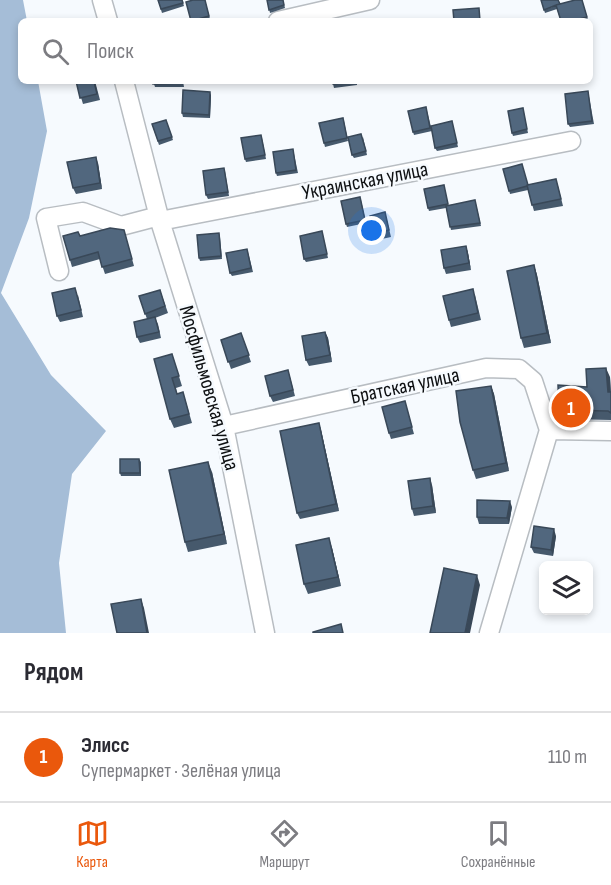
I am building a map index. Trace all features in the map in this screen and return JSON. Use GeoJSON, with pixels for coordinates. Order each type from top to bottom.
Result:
{"type":"FeatureCollection","features":[{"type":"Feature","properties":{"kind":"street"},"geometry":{"type":"LineString","coordinates":[[102,0],[107,18]]}},
{"type":"Feature","properties":{"kind":"street"},"geometry":{"type":"LineString","coordinates":[[291,18],[370,0]]}},
{"type":"Feature","properties":{"kind":"street","name":"Мосфильмовская улица"},"geometry":{"type":"LineString","coordinates":[[125,84],[159,219],[224,426],[265,633]]}},
{"type":"Feature","properties":{"kind":"street","name":"Украинская улица"},"geometry":{"type":"LineString","coordinates":[[159,219],[571,141]]}},
{"type":"Feature","properties":{"kind":"street"},"geometry":{"type":"LineString","coordinates":[[58,271],[46,218],[83,212],[121,226],[159,219]]}},
{"type":"Feature","properties":{"kind":"street","name":"Братская улица"},"geometry":{"type":"LineString","coordinates":[[224,426],[486,368],[519,369],[533,381],[549,430]]}},
{"type":"Feature","properties":{"kind":"street"},"geometry":{"type":"LineString","coordinates":[[489,633],[549,430],[611,431]]}},
{"type":"Feature","properties":{"kind":"shaded area"},"geometry":{"type":"Polygon","coordinates":[[[0,0],[23,0],[26,18],[18,18],[18,84],[39,84],[47,131],[29,218],[1,293],[51,375],[106,431],[72,474],[59,563],[66,633],[0,633],[0,0]]]}},
{"type":"Feature","properties":{"kind":"building"},"geometry":{"type":"Polygon","coordinates":[[[158,0],[182,0],[183,3],[161,9],[158,0]]]}},
{"type":"Feature","properties":{"kind":"building"},"geometry":{"type":"Polygon","coordinates":[[[205,0],[209,16],[190,18],[186,2],[205,0]]]}},
{"type":"Feature","properties":{"kind":"building"},"geometry":{"type":"Polygon","coordinates":[[[267,0],[283,0],[284,5],[269,10],[267,0]]]}},
{"type":"Feature","properties":{"kind":"building"},"geometry":{"type":"Polygon","coordinates":[[[541,0],[558,0],[560,4],[582,0],[587,17],[560,18],[556,5],[544,10],[541,0]]]}},
{"type":"Feature","properties":{"kind":"building"},"geometry":{"type":"Polygon","coordinates":[[[479,8],[480,18],[454,18],[453,10],[479,8]]]}},
{"type":"Feature","properties":{"kind":"building"},"geometry":{"type":"Polygon","coordinates":[[[77,84],[95,84],[97,94],[80,98],[77,84]]]}},
{"type":"Feature","properties":{"kind":"building"},"geometry":{"type":"Polygon","coordinates":[[[183,90],[210,92],[209,115],[182,113],[183,90]]]}},
{"type":"Feature","properties":{"kind":"building"},"geometry":{"type":"Polygon","coordinates":[[[588,91],[592,121],[568,124],[565,94],[588,91]]]}},
{"type":"Feature","properties":{"kind":"building"},"geometry":{"type":"Polygon","coordinates":[[[426,107],[430,128],[413,132],[408,111],[426,107]]]}},
{"type":"Feature","properties":{"kind":"building"},"geometry":{"type":"Polygon","coordinates":[[[523,108],[527,129],[512,133],[508,111],[523,108]]]}},
{"type":"Feature","properties":{"kind":"building"},"geometry":{"type":"Polygon","coordinates":[[[343,118],[347,138],[324,143],[319,123],[343,118]]]}},
{"type":"Feature","properties":{"kind":"building"},"geometry":{"type":"Polygon","coordinates":[[[166,120],[172,137],[158,141],[152,124],[166,120]]]}},
{"type":"Feature","properties":{"kind":"building"},"geometry":{"type":"Polygon","coordinates":[[[452,121],[457,143],[435,148],[431,126],[452,121]]]}},
{"type":"Feature","properties":{"kind":"building"},"geometry":{"type":"Polygon","coordinates":[[[361,134],[366,151],[352,155],[348,137],[361,134]]]}},
{"type":"Feature","properties":{"kind":"building"},"geometry":{"type":"Polygon","coordinates":[[[261,135],[265,155],[245,159],[241,138],[261,135]]]}},
{"type":"Feature","properties":{"kind":"building"},"geometry":{"type":"Polygon","coordinates":[[[293,149],[296,170],[276,173],[273,152],[293,149]]]}},
{"type":"Feature","properties":{"kind":"building"},"geometry":{"type":"Polygon","coordinates":[[[96,157],[100,183],[73,188],[67,162],[96,157]]]}},
{"type":"Feature","properties":{"kind":"building"},"geometry":{"type":"Polygon","coordinates":[[[522,164],[528,185],[509,191],[503,169],[522,164]]]}},
{"type":"Feature","properties":{"kind":"building"},"geometry":{"type":"Polygon","coordinates":[[[224,168],[228,192],[206,195],[203,171],[224,168]]]}},
{"type":"Feature","properties":{"kind":"building"},"geometry":{"type":"Polygon","coordinates":[[[556,179],[561,199],[532,205],[527,185],[556,179]]]}},
{"type":"Feature","properties":{"kind":"building"},"geometry":{"type":"Polygon","coordinates":[[[444,185],[448,204],[428,208],[424,189],[444,185]]]}},
{"type":"Feature","properties":{"kind":"building"},"geometry":{"type":"Polygon","coordinates":[[[360,197],[365,220],[346,224],[341,201],[360,197]]]}},
{"type":"Feature","properties":{"kind":"building"},"geometry":{"type":"Polygon","coordinates":[[[475,200],[480,223],[450,227],[446,206],[475,200]]]}},
{"type":"Feature","properties":{"kind":"building"},"geometry":{"type":"Polygon","coordinates":[[[385,212],[389,230],[375,234],[370,216],[385,212]]]}},
{"type":"Feature","properties":{"kind":"building"},"geometry":{"type":"Polygon","coordinates":[[[110,228],[124,230],[132,259],[102,267],[98,252],[70,260],[63,236],[78,232],[80,236],[110,228]]]}},
{"type":"Feature","properties":{"kind":"building"},"geometry":{"type":"Polygon","coordinates":[[[322,231],[327,254],[304,259],[300,236],[322,231]]]}},
{"type":"Feature","properties":{"kind":"building"},"geometry":{"type":"Polygon","coordinates":[[[219,233],[221,256],[199,258],[197,235],[219,233]]]}},
{"type":"Feature","properties":{"kind":"building"},"geometry":{"type":"Polygon","coordinates":[[[466,246],[469,263],[444,268],[441,250],[466,246]]]}},
{"type":"Feature","properties":{"kind":"building"},"geometry":{"type":"Polygon","coordinates":[[[247,249],[251,268],[230,273],[226,253],[247,249]]]}},
{"type":"Feature","properties":{"kind":"building"},"geometry":{"type":"Polygon","coordinates":[[[534,265],[547,333],[521,338],[507,271],[534,265]]]}},
{"type":"Feature","properties":{"kind":"building"},"geometry":{"type":"Polygon","coordinates":[[[75,288],[81,310],[57,316],[52,293],[75,288]]]}},
{"type":"Feature","properties":{"kind":"building"},"geometry":{"type":"Polygon","coordinates":[[[473,289],[478,313],[449,320],[443,296],[473,289]]]}},
{"type":"Feature","properties":{"kind":"building"},"geometry":{"type":"Polygon","coordinates":[[[160,290],[165,306],[145,314],[139,296],[160,290]]]}},
{"type":"Feature","properties":{"kind":"building"},"geometry":{"type":"Polygon","coordinates":[[[155,317],[159,332],[137,337],[134,322],[155,317]]]}},
{"type":"Feature","properties":{"kind":"building"},"geometry":{"type":"Polygon","coordinates":[[[325,332],[330,355],[306,360],[302,336],[325,332]]]}},
{"type":"Feature","properties":{"kind":"building"},"geometry":{"type":"Polygon","coordinates":[[[241,333],[249,355],[228,362],[221,340],[241,333]]]}},
{"type":"Feature","properties":{"kind":"building"},"geometry":{"type":"Polygon","coordinates":[[[172,354],[179,376],[172,378],[177,394],[183,392],[189,414],[170,419],[154,359],[172,354]]]}},
{"type":"Feature","properties":{"kind":"building"},"geometry":{"type":"Polygon","coordinates":[[[606,368],[608,392],[611,392],[611,413],[608,411],[559,410],[558,385],[587,387],[586,369],[606,368]]]}},
{"type":"Feature","properties":{"kind":"building"},"geometry":{"type":"Polygon","coordinates":[[[288,370],[293,390],[270,396],[265,376],[288,370]]]}},
{"type":"Feature","properties":{"kind":"building"},"geometry":{"type":"Polygon","coordinates":[[[491,386],[506,463],[473,470],[460,422],[456,391],[491,386]]]}},
{"type":"Feature","properties":{"kind":"building"},"geometry":{"type":"Polygon","coordinates":[[[405,401],[412,427],[389,433],[382,407],[405,401]]]}},
{"type":"Feature","properties":{"kind":"building"},"geometry":{"type":"Polygon","coordinates":[[[319,423],[336,504],[297,513],[280,431],[319,423]]]}},
{"type":"Feature","properties":{"kind":"building"},"geometry":{"type":"Polygon","coordinates":[[[120,459],[139,459],[140,473],[120,473],[120,459]]]}},
{"type":"Feature","properties":{"kind":"building"},"geometry":{"type":"Polygon","coordinates":[[[208,462],[224,534],[185,542],[169,470],[208,462]]]}},
{"type":"Feature","properties":{"kind":"building"},"geometry":{"type":"Polygon","coordinates":[[[430,478],[433,506],[412,509],[408,481],[430,478]]]}},
{"type":"Feature","properties":{"kind":"building"},"geometry":{"type":"Polygon","coordinates":[[[477,500],[510,501],[507,518],[477,517],[477,500]]]}},
{"type":"Feature","properties":{"kind":"building"},"geometry":{"type":"Polygon","coordinates":[[[534,526],[554,529],[551,550],[531,547],[534,526]]]}},
{"type":"Feature","properties":{"kind":"building"},"geometry":{"type":"Polygon","coordinates":[[[329,538],[338,577],[304,584],[296,545],[329,538]]]}},
{"type":"Feature","properties":{"kind":"building"},"geometry":{"type":"Polygon","coordinates":[[[444,568],[477,575],[465,633],[430,633],[444,568]]]}},
{"type":"Feature","properties":{"kind":"building"},"geometry":{"type":"Polygon","coordinates":[[[141,599],[147,633],[117,633],[111,604],[141,599]]]}},
{"type":"Feature","properties":{"kind":"building"},"geometry":{"type":"Polygon","coordinates":[[[341,624],[343,633],[313,633],[313,632],[341,624]]]}},
{"type":"Feature","properties":{"kind":"place","name":"Элисс"},"geometry":{"type":"Point","coordinates":[571,408]}}]}
